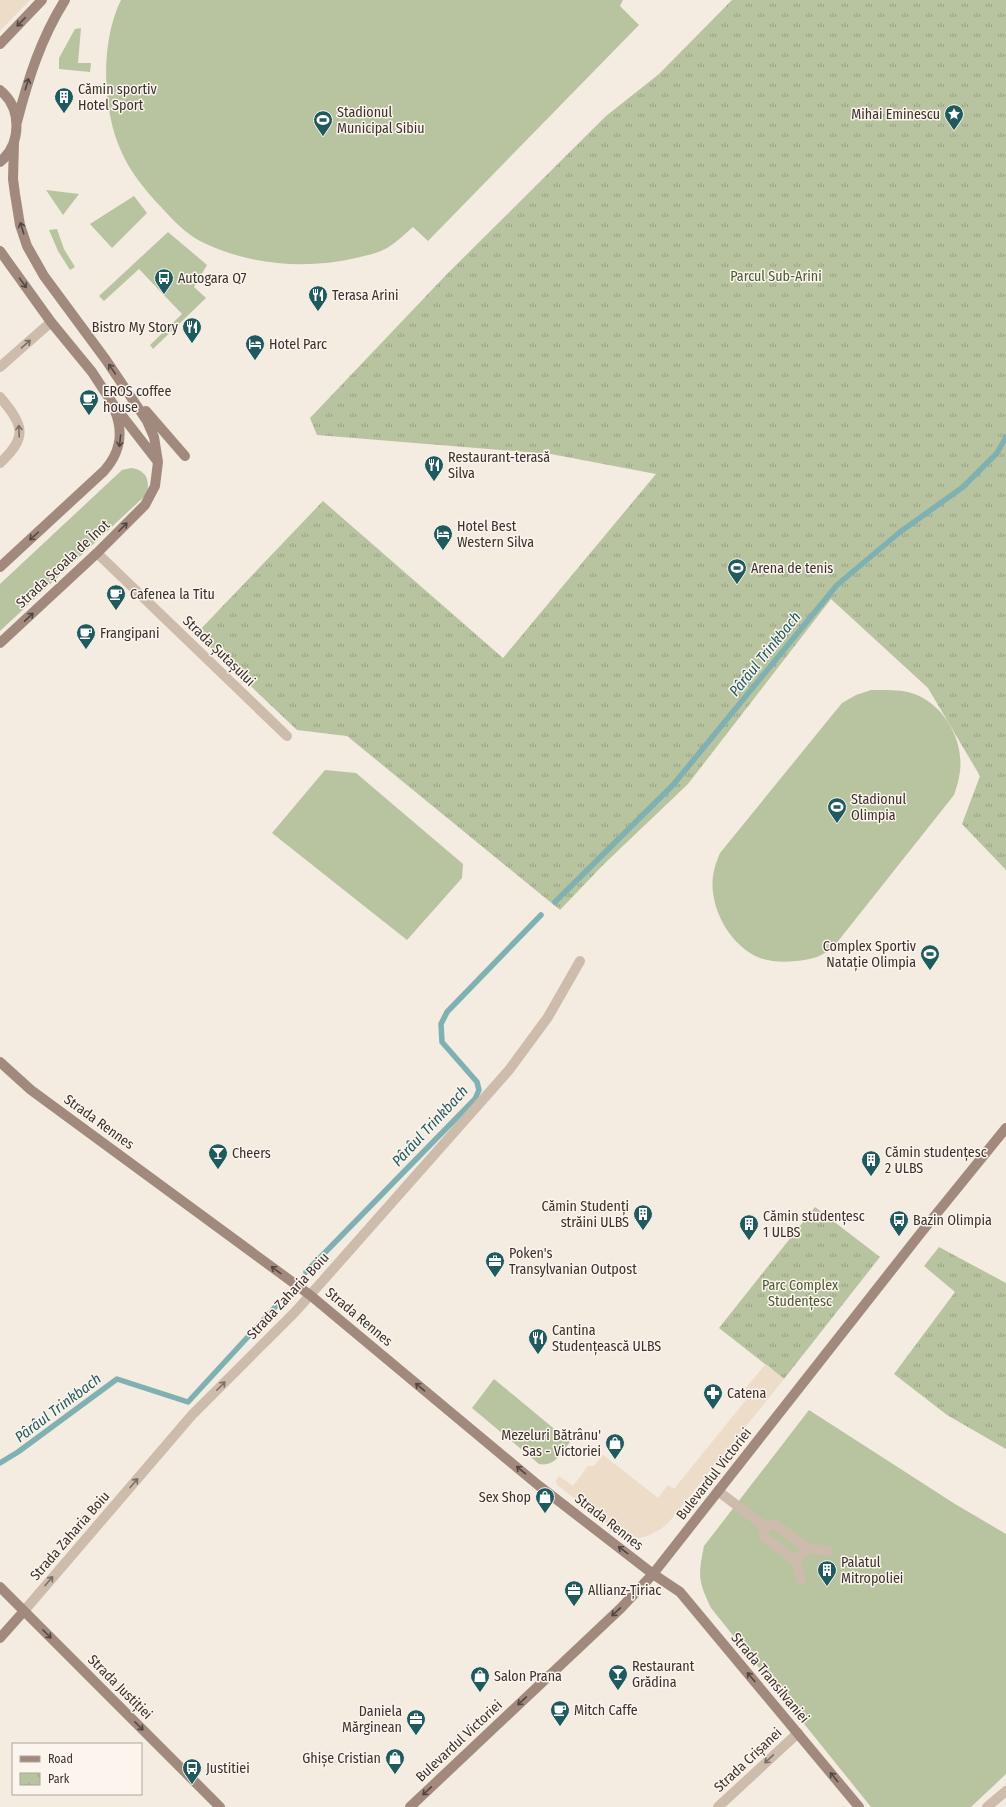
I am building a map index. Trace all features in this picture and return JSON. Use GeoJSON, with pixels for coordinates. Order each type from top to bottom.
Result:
{"type":"FeatureCollection","features":[{"type":"Feature","properties":{"kind":"street"},"geometry":{"type":"LineString","coordinates":[[0,44],[42,0]]}},
{"type":"Feature","properties":{"kind":"street"},"geometry":{"type":"LineString","coordinates":[[65,0],[38,52],[27,83],[17,122],[14,143],[13,179],[20,225],[27,246],[44,276],[125,387],[185,456]]}},
{"type":"Feature","properties":{"kind":"street"},"geometry":{"type":"LineString","coordinates":[[0,90],[9,100],[14,110],[17,122]]}},
{"type":"Feature","properties":{"kind":"street"},"geometry":{"type":"LineString","coordinates":[[0,162],[9,153],[14,143]]}},
{"type":"Feature","properties":{"kind":"street"},"geometry":{"type":"LineString","coordinates":[[0,251],[51,322],[92,372],[112,404],[158,462]]}},
{"type":"Feature","properties":{"kind":"street"},"geometry":{"type":"LineString","coordinates":[[0,367],[51,322]]}},
{"type":"Feature","properties":{"kind":"street","name":"Strada Școala de Înot"},"geometry":{"type":"LineString","coordinates":[[0,643],[97,553],[145,505],[155,486],[158,462],[154,437],[147,421],[125,387]]}},
{"type":"Feature","properties":{"kind":"street"},"geometry":{"type":"LineString","coordinates":[[0,397],[13,414],[19,426],[19,437],[10,453],[0,463]]}},
{"type":"Feature","properties":{"kind":"street"},"geometry":{"type":"LineString","coordinates":[[0,567],[113,461],[119,448],[120,436],[119,421],[112,404]]}},
{"type":"Feature","properties":{"kind":"street","name":"Strada Șutașului"},"geometry":{"type":"LineString","coordinates":[[97,553],[287,736]]}},
{"type":"Feature","properties":{"kind":"street","name":"Strada Zaharia Boiu"},"geometry":{"type":"LineString","coordinates":[[0,1638],[192,1416],[310,1295],[509,1070],[548,1017],[580,961]]}},
{"type":"Feature","properties":{"kind":"street","name":"Strada Rennes"},"geometry":{"type":"LineString","coordinates":[[0,1062],[31,1090],[310,1295],[538,1485],[654,1574]]}},
{"type":"Feature","properties":{"kind":"street","name":"Bulevardul Victoriei"},"geometry":{"type":"LineString","coordinates":[[410,1807],[621,1608],[654,1574],[1006,1128]]}},
{"type":"Feature","properties":{"kind":"street"},"geometry":{"type":"LineString","coordinates":[[718,1491],[764,1526],[776,1524],[807,1548],[828,1551]]}},
{"type":"Feature","properties":{"kind":"street"},"geometry":{"type":"LineString","coordinates":[[764,1526],[764,1537],[796,1561],[801,1580]]}},
{"type":"Feature","properties":{"kind":"street"},"geometry":{"type":"LineString","coordinates":[[796,1561],[807,1548]]}},
{"type":"Feature","properties":{"kind":"street","name":"Strada Transilvaniei"},"geometry":{"type":"LineString","coordinates":[[654,1574],[680,1592],[859,1807]]}},
{"type":"Feature","properties":{"kind":"street","name":"Strada Justiției"},"geometry":{"type":"LineString","coordinates":[[0,1586],[220,1807]]}},
{"type":"Feature","properties":{"kind":"street","name":"Strada Crișanei"},"geometry":{"type":"LineString","coordinates":[[718,1807],[798,1733]]}},
{"type":"Feature","properties":{"kind":"street"},"geometry":{"type":"LineString","coordinates":[[987,1807],[1006,1790]]}},
{"type":"Feature","properties":{"kind":"green space","name":"Stadionul Municipal Sibiu"},"geometry":{"type":"Polygon","coordinates":[[[121,0],[623,0],[620,6],[639,25],[428,241],[413,227],[393,244],[374,254],[336,262],[296,264],[257,260],[218,249],[200,241],[174,221],[134,175],[115,136],[107,97],[106,76],[109,36],[114,17],[121,0]]]}},
{"type":"Feature","properties":{"kind":"green space","name":"Parcul Sub-Arini"},"geometry":{"type":"Polygon","coordinates":[[[732,0],[1006,0],[1006,870],[962,824],[980,776],[928,688],[831,599],[688,784],[603,865],[560,910],[347,736],[297,730],[196,634],[323,501],[503,658],[656,474],[551,454],[317,435],[310,418],[447,274],[606,116],[659,74],[732,0]]]}},
{"type":"Feature","properties":{"kind":"green space"},"geometry":{"type":"Polygon","coordinates":[[[81,28],[78,63],[91,63],[90,72],[59,69],[59,58],[75,29],[81,28]]]}},
{"type":"Feature","properties":{"kind":"green space"},"geometry":{"type":"Polygon","coordinates":[[[46,190],[79,194],[63,215],[46,190]]]}},
{"type":"Feature","properties":{"kind":"green space"},"geometry":{"type":"Polygon","coordinates":[[[134,196],[147,213],[112,248],[90,224],[134,196]]]}},
{"type":"Feature","properties":{"kind":"green space"},"geometry":{"type":"Polygon","coordinates":[[[57,229],[64,249],[75,267],[70,270],[58,251],[49,230],[57,229]]]}},
{"type":"Feature","properties":{"kind":"green space"},"geometry":{"type":"Polygon","coordinates":[[[168,232],[207,265],[194,287],[206,298],[153,349],[150,345],[182,314],[139,269],[104,301],[99,296],[168,232]]]}},
{"type":"Feature","properties":{"kind":"green space"},"geometry":{"type":"Polygon","coordinates":[[[131,468],[140,471],[146,476],[148,484],[147,494],[0,631],[0,584],[122,470],[131,468]]]}},
{"type":"Feature","properties":{"kind":"green space","name":"Stadionul Olimpia"},"geometry":{"type":"Polygon","coordinates":[[[871,690],[889,690],[912,693],[928,701],[945,718],[957,740],[960,753],[958,784],[954,795],[835,945],[819,956],[810,959],[781,962],[760,958],[739,945],[731,935],[718,913],[714,901],[713,873],[720,853],[842,703],[856,695],[871,690]]]}},
{"type":"Feature","properties":{"kind":"green space"},"geometry":{"type":"Polygon","coordinates":[[[325,770],[356,773],[463,864],[462,878],[407,940],[272,833],[325,770]]]}},
{"type":"Feature","properties":{"kind":"green space","name":"Parc Complex Studențesc"},"geometry":{"type":"Polygon","coordinates":[[[815,1207],[880,1257],[784,1379],[719,1328],[815,1207]]]}},
{"type":"Feature","properties":{"kind":"green space"},"geometry":{"type":"Polygon","coordinates":[[[939,1247],[1006,1283],[1006,1449],[947,1415],[894,1374],[955,1292],[924,1266],[939,1247]]]}},
{"type":"Feature","properties":{"kind":"green space"},"geometry":{"type":"Polygon","coordinates":[[[494,1379],[570,1442],[557,1458],[549,1463],[539,1464],[472,1408],[494,1379]]]}},
{"type":"Feature","properties":{"kind":"green space"},"geometry":{"type":"Polygon","coordinates":[[[809,1410],[955,1504],[1006,1534],[1006,1774],[971,1807],[871,1807],[711,1608],[707,1599],[700,1578],[704,1546],[809,1410]]]}},
{"type":"Feature","properties":{"kind":"shaded area"},"geometry":{"type":"Polygon","coordinates":[[[0,0],[30,0],[0,31],[0,0]]]}},
{"type":"Feature","properties":{"kind":"shaded area"},"geometry":{"type":"Polygon","coordinates":[[[766,1364],[784,1379],[669,1522],[661,1529],[639,1538],[621,1534],[557,1485],[556,1481],[559,1476],[573,1486],[588,1466],[594,1466],[603,1455],[658,1498],[668,1485],[674,1489],[750,1395],[744,1390],[766,1364]]]}},
{"type":"Feature","properties":{"kind":"waterway","name":"Pârâul Trinkbach"},"geometry":{"type":"LineString","coordinates":[[555,902],[673,785],[837,585],[900,532],[963,487],[997,453],[1006,437]]}},
{"type":"Feature","properties":{"kind":"waterway","name":"Pârâul Trinkbach"},"geometry":{"type":"LineString","coordinates":[[306,1272],[475,1099],[479,1090],[477,1082],[442,1042],[441,1024],[447,1012],[541,915]]}},
{"type":"Feature","properties":{"kind":"waterway","name":"Pârâul Trinkbach"},"geometry":{"type":"LineString","coordinates":[[0,1463],[18,1452],[117,1379],[188,1402],[278,1304]]}},
{"type":"Feature","properties":{"kind":"place","name":"Cămin sportiv Hotel Sport"},"geometry":{"type":"Point","coordinates":[64,114]}},
{"type":"Feature","properties":{"kind":"place","name":"Mihai Eminescu"},"geometry":{"type":"Point","coordinates":[954,131]}},
{"type":"Feature","properties":{"kind":"place","name":"Stadionul Municipal Sibiu"},"geometry":{"type":"Point","coordinates":[323,137]}},
{"type":"Feature","properties":{"kind":"place","name":"Autogara Q7"},"geometry":{"type":"Point","coordinates":[164,295]}},
{"type":"Feature","properties":{"kind":"place","name":"Terasa Arini"},"geometry":{"type":"Point","coordinates":[318,312]}},
{"type":"Feature","properties":{"kind":"place","name":"Bistro My Story"},"geometry":{"type":"Point","coordinates":[192,344]}},
{"type":"Feature","properties":{"kind":"place","name":"Hotel Parc"},"geometry":{"type":"Point","coordinates":[255,361]}},
{"type":"Feature","properties":{"kind":"place","name":"EROS coffee house"},"geometry":{"type":"Point","coordinates":[89,416]}},
{"type":"Feature","properties":{"kind":"place","name":"Restaurant-terasă Silva"},"geometry":{"type":"Point","coordinates":[434,482]}},
{"type":"Feature","properties":{"kind":"place","name":"Hotel Best Western Silva"},"geometry":{"type":"Point","coordinates":[443,551]}},
{"type":"Feature","properties":{"kind":"place","name":"Arena de tenis"},"geometry":{"type":"Point","coordinates":[737,585]}},
{"type":"Feature","properties":{"kind":"place","name":"Cafenea la Titu"},"geometry":{"type":"Point","coordinates":[116,611]}},
{"type":"Feature","properties":{"kind":"place","name":"Frangipani"},"geometry":{"type":"Point","coordinates":[86,650]}},
{"type":"Feature","properties":{"kind":"place","name":"Stadionul Olimpia"},"geometry":{"type":"Point","coordinates":[837,824]}},
{"type":"Feature","properties":{"kind":"place","name":"Complex Sportiv Natație Olimpia"},"geometry":{"type":"Point","coordinates":[930,971]}},
{"type":"Feature","properties":{"kind":"place","name":"Cheers"},"geometry":{"type":"Point","coordinates":[218,1170]}},
{"type":"Feature","properties":{"kind":"place","name":"Cămin studențesc 2 ULBS"},"geometry":{"type":"Point","coordinates":[871,1177]}},
{"type":"Feature","properties":{"kind":"place","name":"Cămin Studenți străini ULBS"},"geometry":{"type":"Point","coordinates":[643,1231]}},
{"type":"Feature","properties":{"kind":"place","name":"Bazin Olimpia"},"geometry":{"type":"Point","coordinates":[899,1237]}},
{"type":"Feature","properties":{"kind":"place","name":"Cămin studențesc 1 ULBS"},"geometry":{"type":"Point","coordinates":[749,1241]}},
{"type":"Feature","properties":{"kind":"place","name":"Poken's Transylvanian Outpost"},"geometry":{"type":"Point","coordinates":[495,1278]}},
{"type":"Feature","properties":{"kind":"place","name":"Cantina Studențească ULBS"},"geometry":{"type":"Point","coordinates":[538,1355]}},
{"type":"Feature","properties":{"kind":"place","name":"Catena"},"geometry":{"type":"Point","coordinates":[713,1410]}},
{"type":"Feature","properties":{"kind":"place","name":"Mezeluri Bătrânu' Sas - Victoriei"},"geometry":{"type":"Point","coordinates":[615,1460]}},
{"type":"Feature","properties":{"kind":"place","name":"Sex Shop"},"geometry":{"type":"Point","coordinates":[545,1514]}},
{"type":"Feature","properties":{"kind":"place","name":"Palatul Mitropoliei"},"geometry":{"type":"Point","coordinates":[827,1587]}},
{"type":"Feature","properties":{"kind":"place","name":"Allianz-Țiriac"},"geometry":{"type":"Point","coordinates":[574,1607]}},
{"type":"Feature","properties":{"kind":"place","name":"Restaurant Grădina"},"geometry":{"type":"Point","coordinates":[618,1691]}},
{"type":"Feature","properties":{"kind":"place","name":"Salon Prana"},"geometry":{"type":"Point","coordinates":[480,1693]}},
{"type":"Feature","properties":{"kind":"place","name":"Mitch Caffe"},"geometry":{"type":"Point","coordinates":[560,1727]}},
{"type":"Feature","properties":{"kind":"place","name":"Daniela Mărginean"},"geometry":{"type":"Point","coordinates":[416,1736]}},
{"type":"Feature","properties":{"kind":"place","name":"Ghișe Cristian"},"geometry":{"type":"Point","coordinates":[395,1775]}},
{"type":"Feature","properties":{"kind":"place","name":"Justitiei"},"geometry":{"type":"Point","coordinates":[192,1785]}}]}
